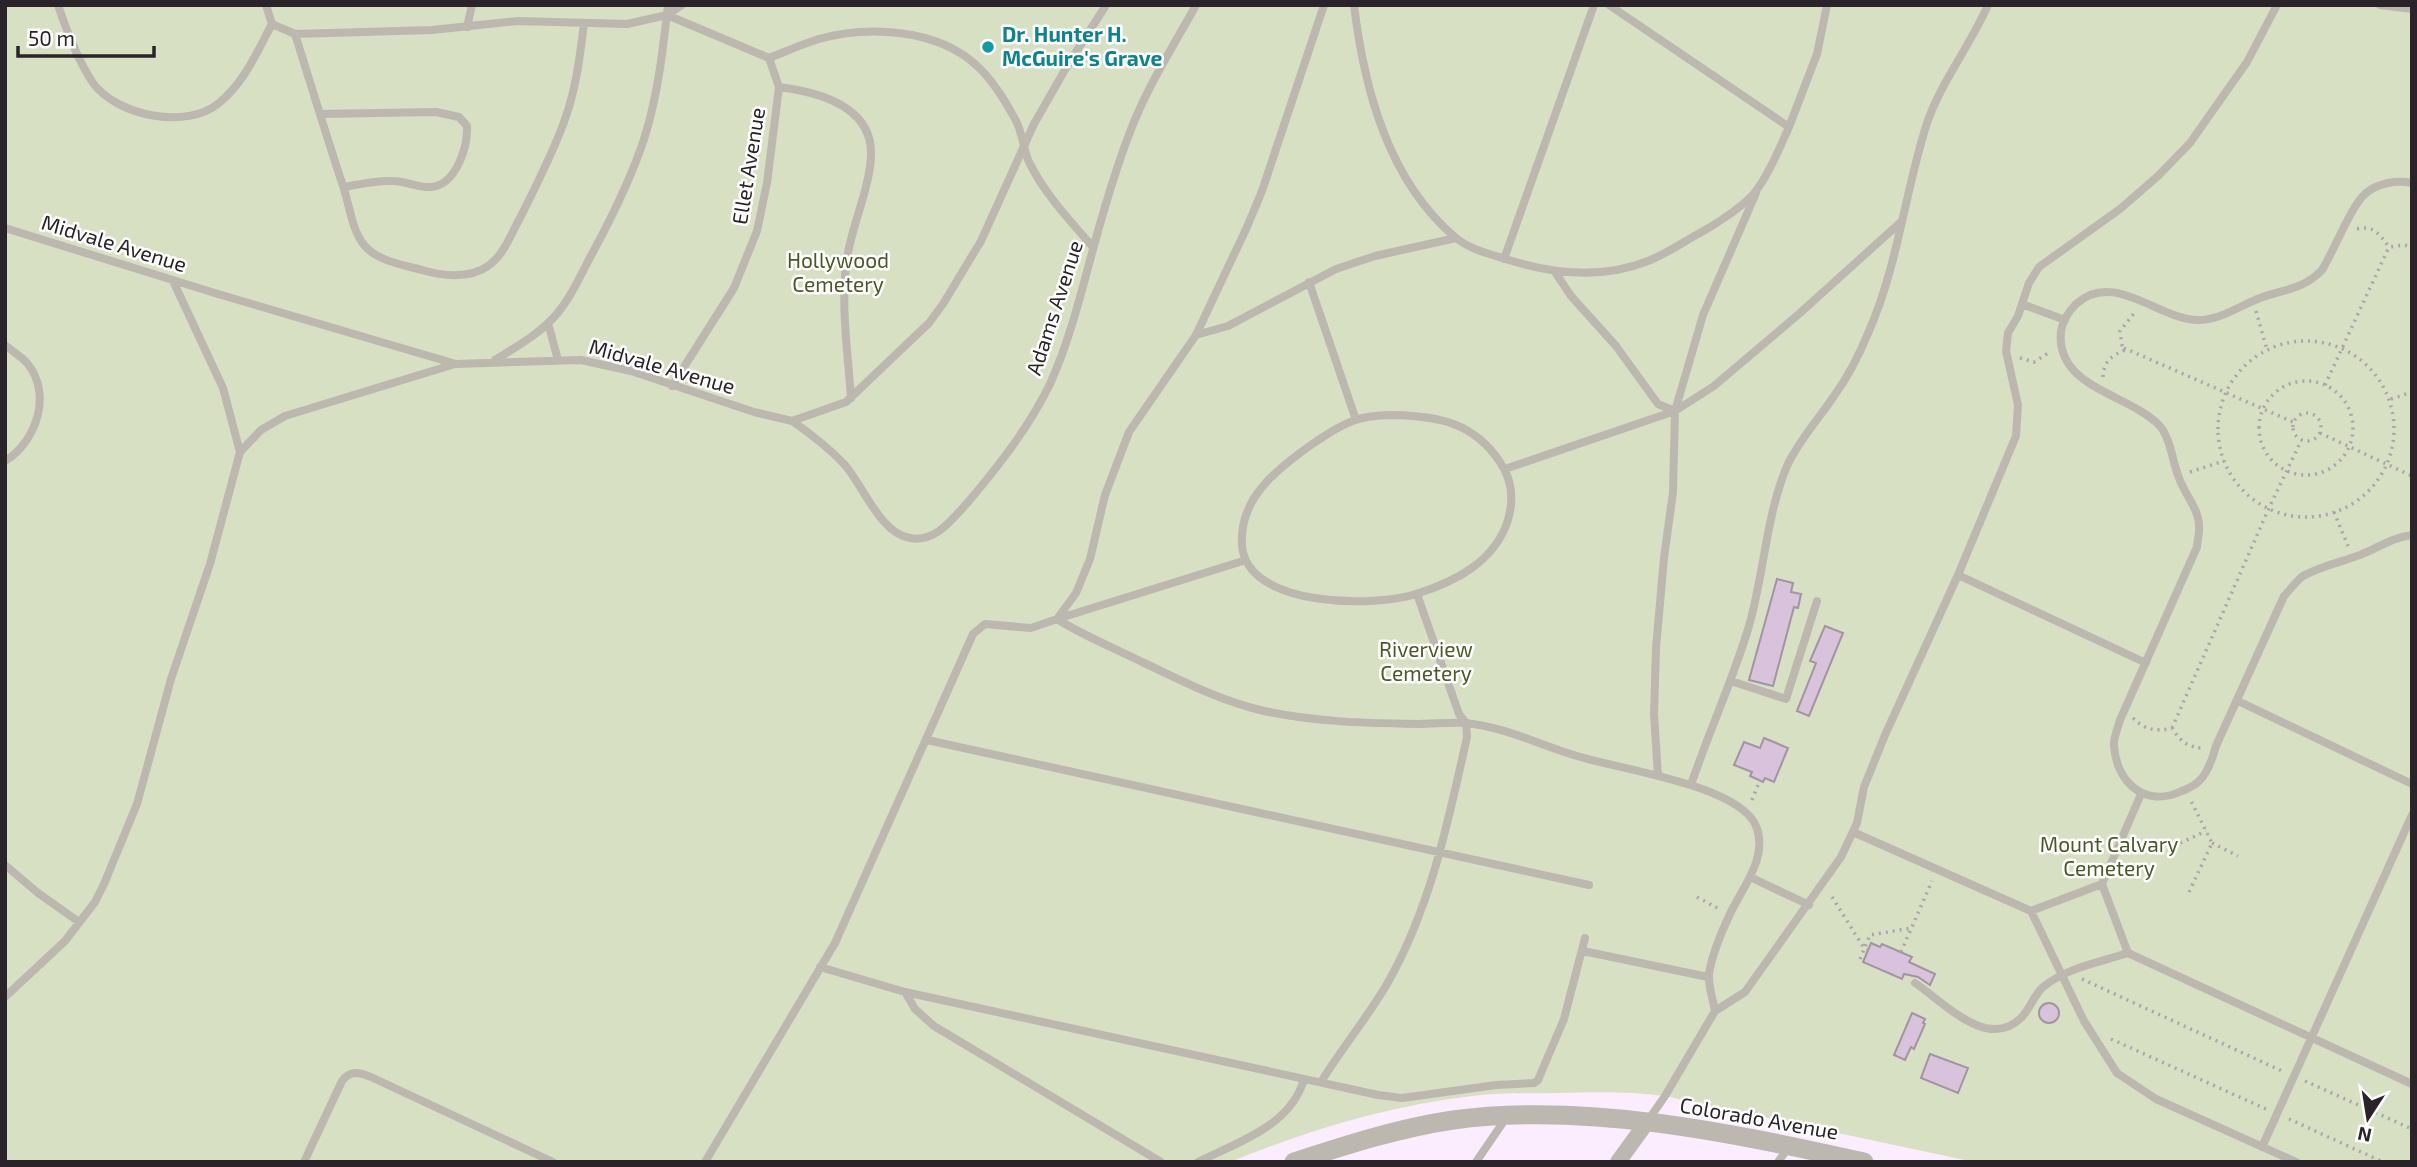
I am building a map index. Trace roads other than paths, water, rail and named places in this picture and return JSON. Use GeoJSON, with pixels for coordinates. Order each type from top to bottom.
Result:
{"type":"FeatureCollection","features":[{"type":"Feature","properties":{"kind":"street","name":"Colorado Avenue"},"geometry":{"type":"LineString","coordinates":[[1294,1162],[1385,1134],[1453,1120],[1507,1116],[1578,1116],[1647,1122],[1784,1154],[1864,1162]]}},
{"type":"Feature","properties":{"kind":"street"},"geometry":{"type":"LineString","coordinates":[[1619,1162],[1647,1122]]}},
{"type":"Feature","properties":{"kind":"lane"},"geometry":{"type":"LineString","coordinates":[[58,5],[72,45],[94,85],[117,103],[156,117],[185,118],[217,105],[242,78],[272,24],[266,5]]}},
{"type":"Feature","properties":{"kind":"lane"},"geometry":{"type":"LineString","coordinates":[[467,27],[472,5]]}},
{"type":"Feature","properties":{"kind":"lane"},"geometry":{"type":"LineString","coordinates":[[492,362],[526,341],[548,323],[568,298],[612,216],[643,142],[660,71],[668,5]]}},
{"type":"Feature","properties":{"kind":"lane"},"geometry":{"type":"LineString","coordinates":[[272,24],[295,34],[432,30],[518,21],[627,24],[667,15],[681,5]]}},
{"type":"Feature","properties":{"kind":"lane"},"geometry":{"type":"LineString","coordinates":[[792,421],[840,405],[851,398],[929,323],[981,241],[1023,147],[1066,68],[1106,5]]}},
{"type":"Feature","properties":{"kind":"lane","name":"Adams Avenue"},"geometry":{"type":"LineString","coordinates":[[792,421],[823,444],[844,465],[893,532],[911,539],[922,539],[934,535],[960,511],[1002,461],[1033,415],[1062,355],[1093,247],[1136,116],[1196,5]]}},
{"type":"Feature","properties":{"kind":"lane"},"geometry":{"type":"LineString","coordinates":[[1057,620],[1076,593],[1090,559],[1105,495],[1129,432],[1196,335],[1262,191],[1324,5]]}},
{"type":"Feature","properties":{"kind":"lane"},"geometry":{"type":"LineString","coordinates":[[1354,5],[1362,58],[1380,123],[1415,190],[1436,217],[1469,247],[1555,272],[1598,273],[1648,261],[1718,222],[1757,190]]}},
{"type":"Feature","properties":{"kind":"lane"},"geometry":{"type":"LineString","coordinates":[[1504,259],[1594,5]]}},
{"type":"Feature","properties":{"kind":"lane"},"geometry":{"type":"LineString","coordinates":[[1609,5],[1789,127]]}},
{"type":"Feature","properties":{"kind":"lane"},"geometry":{"type":"LineString","coordinates":[[1658,776],[1654,714],[1656,648],[1673,492],[1675,411],[1703,315],[1757,190],[1789,127],[1817,54],[1827,5]]}},
{"type":"Feature","properties":{"kind":"lane"},"geometry":{"type":"LineString","coordinates":[[1691,785],[1702,750],[1731,681],[1750,622],[1775,502],[1787,467],[1804,434],[1835,395],[1869,331],[1884,293],[1927,124],[1938,93],[1988,5]]}},
{"type":"Feature","properties":{"kind":"lane"},"geometry":{"type":"LineString","coordinates":[[1647,1122],[1715,1011],[1745,992],[1842,857],[1857,823],[1869,774],[1958,575],[2016,436],[2018,405],[2006,351],[2008,333],[2029,283],[2039,267],[2120,209],[2190,143],[2248,62],[2277,5]]}},
{"type":"Feature","properties":{"kind":"lane"},"geometry":{"type":"LineString","coordinates":[[2380,5],[2412,9]]}},
{"type":"Feature","properties":{"kind":"lane"},"geometry":{"type":"LineString","coordinates":[[667,15],[769,58],[817,40],[860,33],[890,32],[939,43],[971,61],[988,76],[1017,123],[1023,147],[1033,169],[1093,247]]}},
{"type":"Feature","properties":{"kind":"lane"},"geometry":{"type":"LineString","coordinates":[[295,34],[355,230],[363,244],[376,255],[437,274],[465,274],[489,266],[509,239],[549,159],[565,121],[578,71],[584,23]]}},
{"type":"Feature","properties":{"kind":"lane","name":"Ellet Avenue"},"geometry":{"type":"LineString","coordinates":[[672,386],[724,306],[755,239],[765,196],[779,87],[769,58]]}},
{"type":"Feature","properties":{"kind":"lane"},"geometry":{"type":"LineString","coordinates":[[779,87],[813,92],[841,104],[861,122],[870,144],[870,163],[849,247],[844,290],[851,398]]}},
{"type":"Feature","properties":{"kind":"lane"},"geometry":{"type":"LineString","coordinates":[[321,114],[436,112],[455,115],[467,126],[462,154],[450,176],[440,185],[429,187],[386,181],[344,187]]}},
{"type":"Feature","properties":{"kind":"lane"},"geometry":{"type":"LineString","coordinates":[[2412,183],[2401,181],[2382,184],[2364,194],[2330,258],[2313,279],[2281,293],[2253,301],[2208,320],[2193,320],[2133,296],[2112,293],[2095,293],[2079,301],[2067,313],[2061,341],[2063,355],[2069,367],[2106,393],[2148,415],[2161,427],[2178,476],[2200,525],[2197,547],[2125,709],[2113,744],[2128,785],[2141,794],[2170,797],[2200,781],[2284,596],[2301,577],[2353,558],[2385,542],[2412,536]]}},
{"type":"Feature","properties":{"kind":"lane"},"geometry":{"type":"LineString","coordinates":[[1505,469],[1675,411],[1714,386],[1902,221]]}},
{"type":"Feature","properties":{"kind":"lane","name":"Midvale Avenue"},"geometry":{"type":"LineString","coordinates":[[5,228],[398,349],[456,364],[581,360],[621,368],[754,412],[792,421]]}},
{"type":"Feature","properties":{"kind":"lane"},"geometry":{"type":"LineString","coordinates":[[1196,335],[1228,326],[1336,269],[1375,256],[1456,238]]}},
{"type":"Feature","properties":{"kind":"lane"},"geometry":{"type":"LineString","coordinates":[[1555,272],[1571,296],[1616,346],[1658,404],[1675,411]]}},
{"type":"Feature","properties":{"kind":"lane"},"geometry":{"type":"LineString","coordinates":[[173,281],[223,388],[240,452]]}},
{"type":"Feature","properties":{"kind":"lane"},"geometry":{"type":"LineString","coordinates":[[1309,282],[1356,420]]}},
{"type":"Feature","properties":{"kind":"lane"},"geometry":{"type":"LineString","coordinates":[[2022,304],[2065,320]]}},
{"type":"Feature","properties":{"kind":"lane"},"geometry":{"type":"LineString","coordinates":[[548,323],[558,360]]}},
{"type":"Feature","properties":{"kind":"lane"},"geometry":{"type":"LineString","coordinates":[[5,345],[32,370],[39,412],[32,434],[5,461]]}},
{"type":"Feature","properties":{"kind":"lane"},"geometry":{"type":"LineString","coordinates":[[5,997],[65,941],[95,902],[104,884],[137,804],[171,680],[210,564],[240,452],[261,430],[285,416],[456,364]]}},
{"type":"Feature","properties":{"kind":"lane"},"geometry":{"type":"LineString","coordinates":[[1421,415],[1443,420],[1480,438],[1489,446],[1505,469],[1510,483],[1511,507],[1500,539],[1476,565],[1463,574],[1417,594],[1382,600],[1312,598],[1288,592],[1257,574],[1242,551],[1243,524],[1260,488],[1283,465],[1336,428],[1356,420],[1373,416],[1421,415]]}},
{"type":"Feature","properties":{"kind":"lane"},"geometry":{"type":"LineString","coordinates":[[705,1162],[835,943],[974,634],[985,624],[1031,628],[1246,560]]}},
{"type":"Feature","properties":{"kind":"lane"},"geometry":{"type":"LineString","coordinates":[[1958,575],[2146,663]]}},
{"type":"Feature","properties":{"kind":"lane"},"geometry":{"type":"LineString","coordinates":[[1321,1082],[1381,993],[1422,910],[1441,852],[1467,737],[1466,723],[1459,714],[1417,594]]}},
{"type":"Feature","properties":{"kind":"lane"},"geometry":{"type":"LineString","coordinates":[[1731,681],[1786,699],[1817,601]]}},
{"type":"Feature","properties":{"kind":"lane"},"geometry":{"type":"LineString","coordinates":[[1057,620],[1209,694],[1262,711],[1367,723],[1466,723],[1691,785],[1747,812],[1756,826],[1759,847],[1750,877],[1715,952],[1708,977],[1715,1011]]}},
{"type":"Feature","properties":{"kind":"lane"},"geometry":{"type":"LineString","coordinates":[[2238,701],[2412,783]]}},
{"type":"Feature","properties":{"kind":"lane"},"geometry":{"type":"LineString","coordinates":[[927,740],[1589,886]]}},
{"type":"Feature","properties":{"kind":"lane"},"geometry":{"type":"LineString","coordinates":[[2128,953],[2102,884],[2141,794]]}},
{"type":"Feature","properties":{"kind":"lane"},"geometry":{"type":"LineString","coordinates":[[2262,1147],[2412,815]]}},
{"type":"Feature","properties":{"kind":"lane"},"geometry":{"type":"LineString","coordinates":[[1853,832],[2031,911],[2064,974],[2088,1029],[2117,1073],[2156,1099],[2296,1162]]}},
{"type":"Feature","properties":{"kind":"lane"},"geometry":{"type":"LineString","coordinates":[[5,865],[79,922]]}},
{"type":"Feature","properties":{"kind":"lane"},"geometry":{"type":"LineString","coordinates":[[1750,877],[1809,905]]}},
{"type":"Feature","properties":{"kind":"lane"},"geometry":{"type":"LineString","coordinates":[[2031,911],[2102,884]]}},
{"type":"Feature","properties":{"kind":"lane"},"geometry":{"type":"LineString","coordinates":[[820,967],[905,992],[1402,1098],[1534,1083],[1541,1077],[1564,1019],[1586,938]]}},
{"type":"Feature","properties":{"kind":"lane"},"geometry":{"type":"LineString","coordinates":[[1583,951],[1708,977]]}},
{"type":"Feature","properties":{"kind":"lane"},"geometry":{"type":"LineString","coordinates":[[1915,983],[1952,1011],[1986,1030],[1994,1030],[2006,1028],[2020,1020],[2042,989],[2064,974],[2128,953],[2412,1084]]}},
{"type":"Feature","properties":{"kind":"lane"},"geometry":{"type":"LineString","coordinates":[[905,992],[915,1009],[934,1026],[1161,1162]]}},
{"type":"Feature","properties":{"kind":"lane"},"geometry":{"type":"LineString","coordinates":[[304,1162],[342,1081],[353,1072],[371,1077],[553,1162]]}},
{"type":"Feature","properties":{"kind":"lane"},"geometry":{"type":"LineString","coordinates":[[1198,1162],[1274,1122],[1297,1098],[1304,1079]]}},
{"type":"Feature","properties":{"kind":"lane"},"geometry":{"type":"LineString","coordinates":[[1476,1162],[1507,1116]]}},
{"type":"Feature","properties":{"kind":"place","name":"Dr. Hunter H. McGuire's Grave"},"geometry":{"type":"Point","coordinates":[988,47]}},
{"type":"Feature","properties":{"kind":"park label","name":"Hollywood Cemetery"},"geometry":{"type":"Point","coordinates":[838,273]}},
{"type":"Feature","properties":{"kind":"park label","name":"Riverview Cemetery"},"geometry":{"type":"Point","coordinates":[1426,662]}},
{"type":"Feature","properties":{"kind":"park label","name":"Mount Calvary Cemetery"},"geometry":{"type":"Point","coordinates":[2109,857]}}]}
